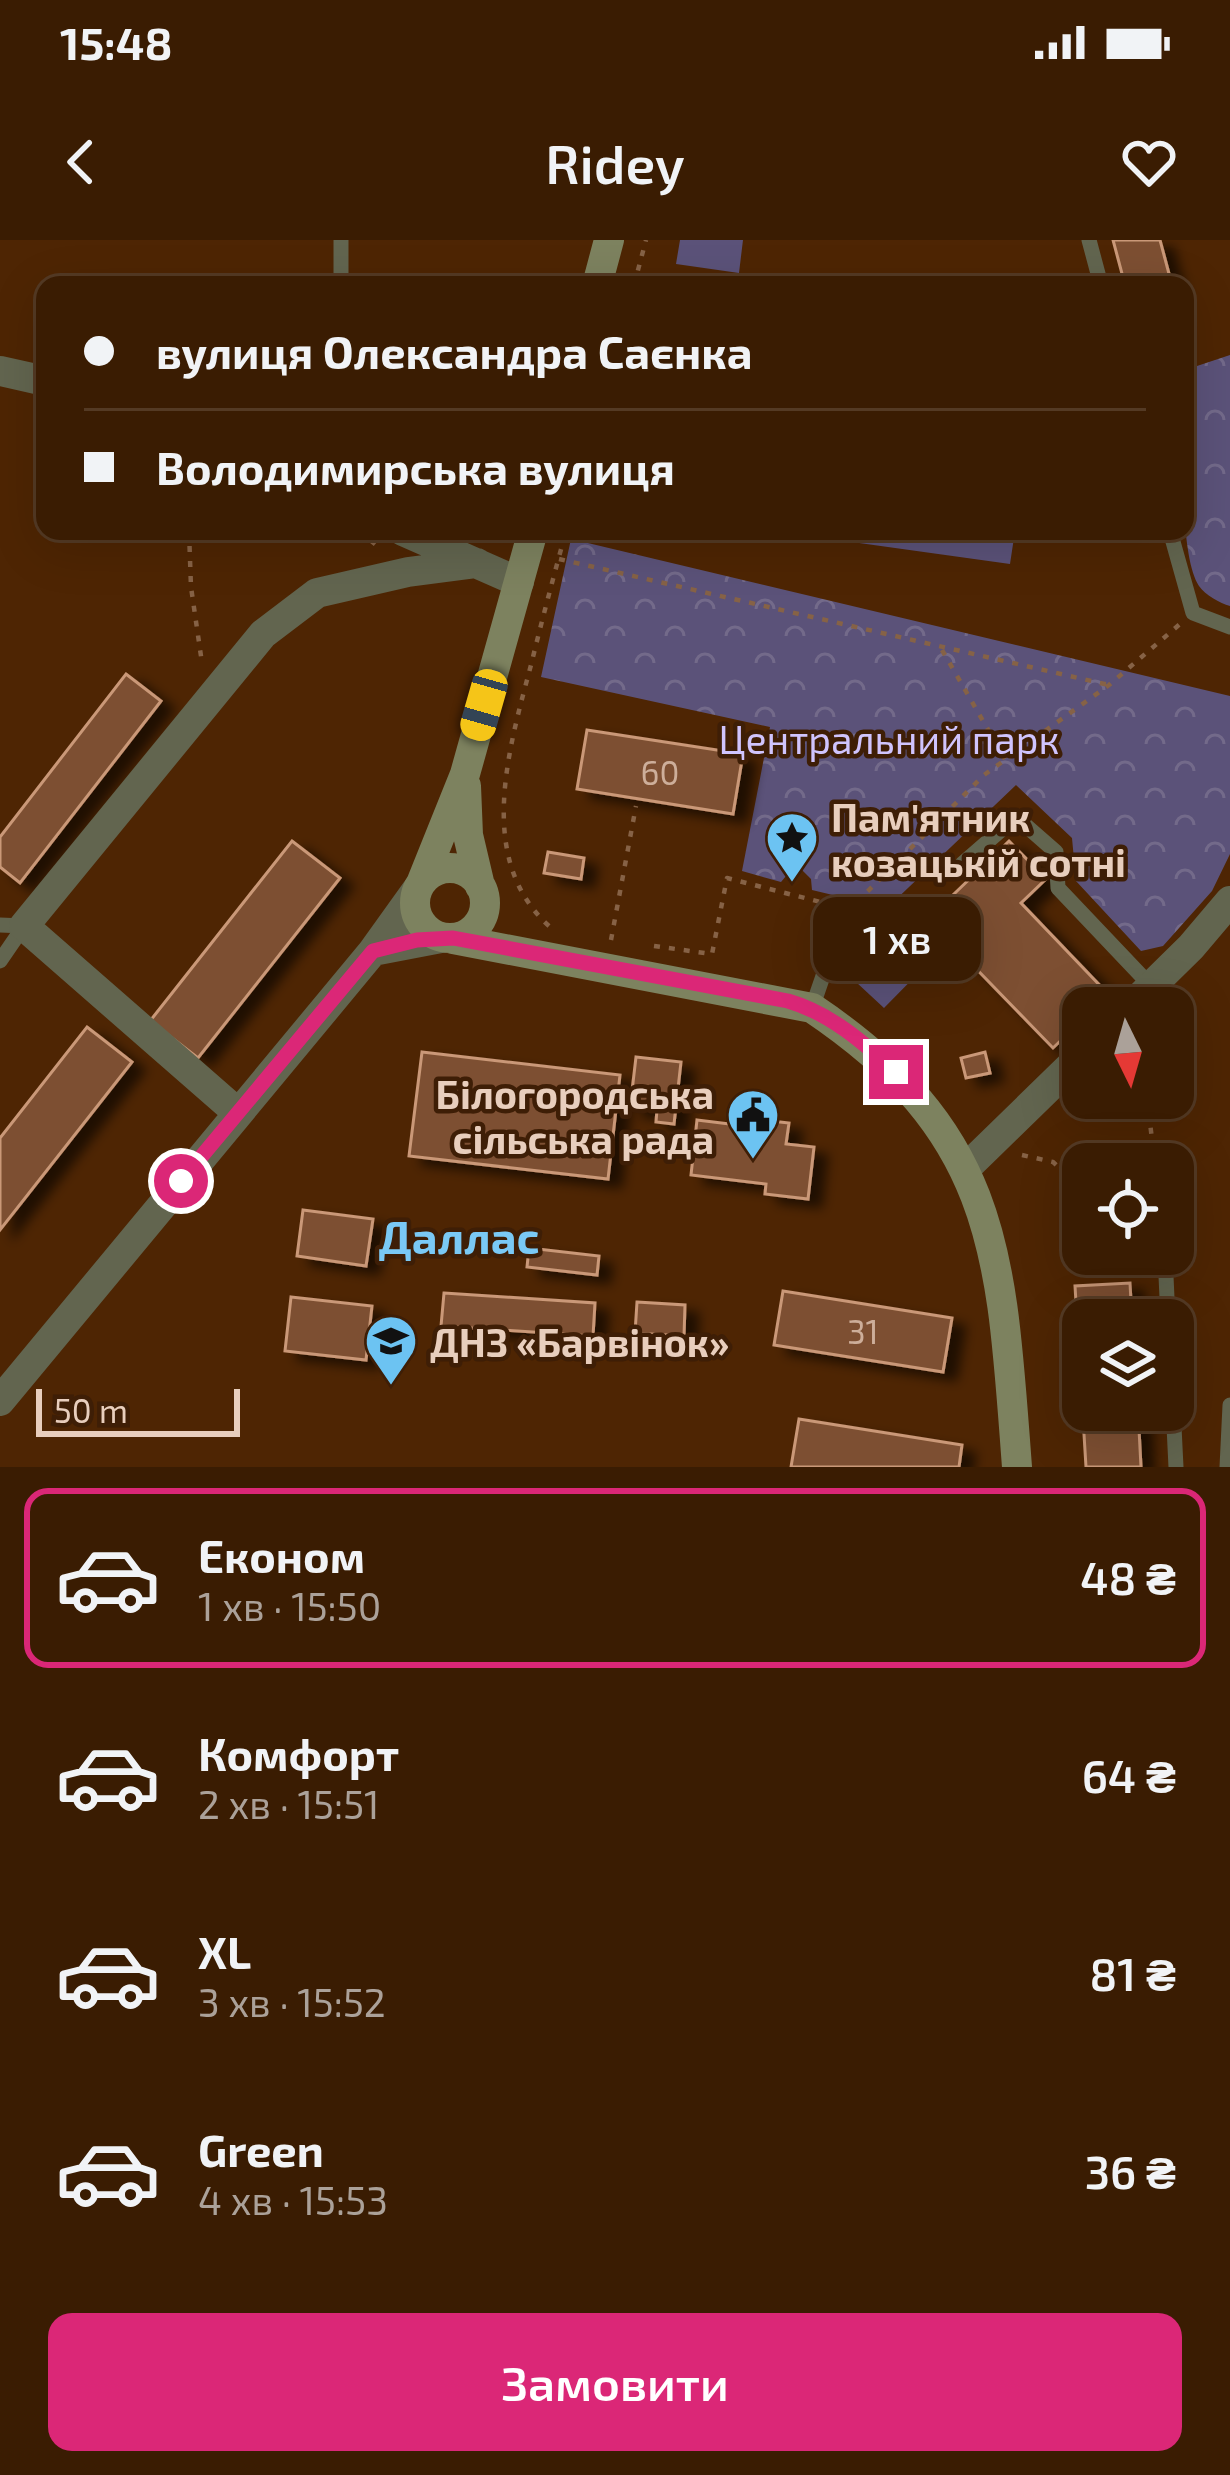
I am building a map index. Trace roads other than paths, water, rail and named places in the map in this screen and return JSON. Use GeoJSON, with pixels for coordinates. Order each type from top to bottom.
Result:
{"type":"FeatureCollection","features":[{"type":"Feature","properties":{"kind":"main road"},"geometry":{"type":"LineString","coordinates":[[599,276],[609,240]]}},
{"type":"Feature","properties":{"kind":"main road"},"geometry":{"type":"LineString","coordinates":[[530,541],[466,774],[419,886],[416,914],[430,933],[447,938],[552,943],[812,1008],[896,1072],[931,1112],[964,1168],[990,1234],[1004,1299],[1017,1467]]}},
{"type":"Feature","properties":{"kind":"main road"},"geometry":{"type":"LineString","coordinates":[[447,938],[464,936],[481,920],[482,891],[468,835],[466,774]]}},
{"type":"Feature","properties":{"kind":"main road"},"geometry":{"type":"LineString","coordinates":[[419,886],[440,869],[463,870],[482,891],[552,943]]}},
{"type":"Feature","properties":{"kind":"street"},"geometry":{"type":"LineString","coordinates":[[0,371],[36,379]]}},
{"type":"Feature","properties":{"kind":"street"},"geometry":{"type":"LineString","coordinates":[[424,540],[519,582]]}},
{"type":"Feature","properties":{"kind":"street"},"geometry":{"type":"LineString","coordinates":[[238,1113],[12,925],[208,704],[263,634],[317,593],[408,572],[477,563]]}},
{"type":"Feature","properties":{"kind":"street"},"geometry":{"type":"LineString","coordinates":[[0,1401],[373,951],[419,886]]}},
{"type":"Feature","properties":{"kind":"street"},"geometry":{"type":"LineString","coordinates":[[1149,987],[1230,901]]}},
{"type":"Feature","properties":{"kind":"street"},"geometry":{"type":"LineString","coordinates":[[373,951],[447,938]]}},
{"type":"Feature","properties":{"kind":"street"},"geometry":{"type":"LineString","coordinates":[[964,1168],[1062,1075]]}},
{"type":"Feature","properties":{"kind":"lane"},"geometry":{"type":"LineString","coordinates":[[341,240],[341,276]]}},
{"type":"Feature","properties":{"kind":"lane"},"geometry":{"type":"LineString","coordinates":[[1089,240],[1099,276]]}},
{"type":"Feature","properties":{"kind":"lane"},"geometry":{"type":"LineString","coordinates":[[1173,540],[1193,613],[1230,626]]}},
{"type":"Feature","properties":{"kind":"lane"},"geometry":{"type":"LineString","coordinates":[[962,864],[1016,818],[1056,852],[1058,888],[1132,987]]}},
{"type":"Feature","properties":{"kind":"lane"},"geometry":{"type":"LineString","coordinates":[[812,1008],[844,915]]}},
{"type":"Feature","properties":{"kind":"lane"},"geometry":{"type":"LineString","coordinates":[[0,961],[12,925]]}},
{"type":"Feature","properties":{"kind":"lane"},"geometry":{"type":"LineString","coordinates":[[1227,1467],[1230,1405]]}},
{"type":"Feature","properties":{"kind":"lane"},"geometry":{"type":"LineString","coordinates":[[1174,1431],[1176,1467]]}},
{"type":"Feature","properties":{"kind":"place","name":"Пам'ятник козацькій сотні"},"geometry":{"type":"Point","coordinates":[792,884]}},
{"type":"Feature","properties":{"kind":"place","name":"Білогородська сільська рада"},"geometry":{"type":"Point","coordinates":[753,1161]}},
{"type":"Feature","properties":{"kind":"place","name":"ДНЗ «Барвінок»"},"geometry":{"type":"Point","coordinates":[391,1387]}},
{"type":"Feature","properties":{"kind":"district","name":"Даллас"},"geometry":{"type":"Point","coordinates":[459,1236]}},
{"type":"Feature","properties":{"kind":"park label","name":"Центральний парк"},"geometry":{"type":"Point","coordinates":[889,738]}}]}
